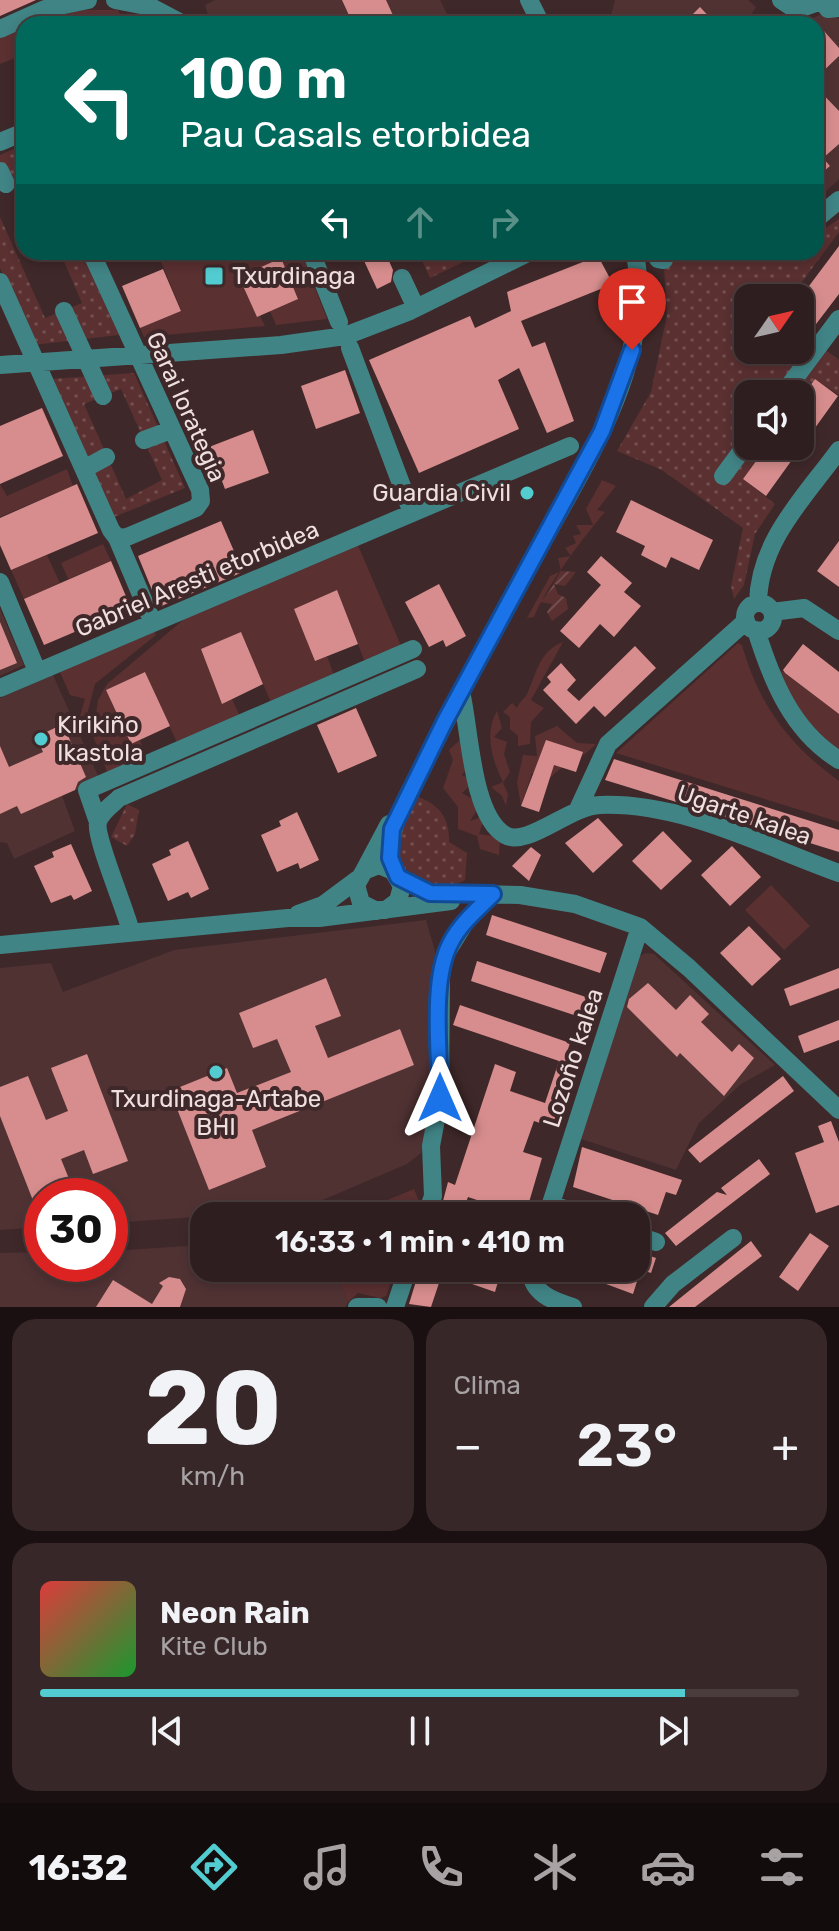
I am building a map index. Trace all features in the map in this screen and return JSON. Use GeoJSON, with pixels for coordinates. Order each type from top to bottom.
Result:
{"type":"FeatureCollection","features":[{"type":"Feature","properties":{"kind":"street"},"geometry":{"type":"LineString","coordinates":[[29,16],[45,9],[88,0]]}},
{"type":"Feature","properties":{"kind":"street"},"geometry":{"type":"LineString","coordinates":[[115,0],[151,7],[168,16]]}},
{"type":"Feature","properties":{"kind":"street"},"geometry":{"type":"LineString","coordinates":[[786,4],[803,10],[821,0],[828,9],[839,8]]}},
{"type":"Feature","properties":{"kind":"street","name":"Garai lorategia"},"geometry":{"type":"LineString","coordinates":[[95,260],[200,490],[201,501],[196,508],[117,538]]}},
{"type":"Feature","properties":{"kind":"street"},"geometry":{"type":"LineString","coordinates":[[314,260],[339,322]]}},
{"type":"Feature","properties":{"kind":"street"},"geometry":{"type":"LineString","coordinates":[[0,365],[320,341],[371,328],[514,260]]}},
{"type":"Feature","properties":{"kind":"street"},"geometry":{"type":"LineString","coordinates":[[382,911],[400,897],[389,843],[392,829],[461,692],[614,407],[637,325],[639,286],[636,260]]}},
{"type":"Feature","properties":{"kind":"street"},"geometry":{"type":"LineString","coordinates":[[402,278],[416,308]]}},
{"type":"Feature","properties":{"kind":"street"},"geometry":{"type":"LineString","coordinates":[[0,282],[153,623]]}},
{"type":"Feature","properties":{"kind":"street"},"geometry":{"type":"LineString","coordinates":[[64,311],[103,396]]}},
{"type":"Feature","properties":{"kind":"street"},"geometry":{"type":"LineString","coordinates":[[793,380],[839,319]]}},
{"type":"Feature","properties":{"kind":"street"},"geometry":{"type":"LineString","coordinates":[[350,348],[412,513]]}},
{"type":"Feature","properties":{"kind":"street"},"geometry":{"type":"LineString","coordinates":[[144,440],[171,430]]}},
{"type":"Feature","properties":{"kind":"street","name":"Gabriel Aresti etorbidea"},"geometry":{"type":"LineString","coordinates":[[0,688],[570,446]]}},
{"type":"Feature","properties":{"kind":"street"},"geometry":{"type":"LineString","coordinates":[[579,807],[608,744],[751,626],[769,626],[758,581],[768,547],[839,450]]}},
{"type":"Feature","properties":{"kind":"street"},"geometry":{"type":"LineString","coordinates":[[84,469],[106,457]]}},
{"type":"Feature","properties":{"kind":"street"},"geometry":{"type":"LineString","coordinates":[[723,476],[735,460]]}},
{"type":"Feature","properties":{"kind":"street"},"geometry":{"type":"LineString","coordinates":[[0,582],[37,671]]}},
{"type":"Feature","properties":{"kind":"street"},"geometry":{"type":"LineString","coordinates":[[765,608],[804,608],[839,631]]}},
{"type":"Feature","properties":{"kind":"street"},"geometry":{"type":"LineString","coordinates":[[751,626],[785,702],[806,732],[839,760]]}},
{"type":"Feature","properties":{"kind":"street"},"geometry":{"type":"LineString","coordinates":[[131,932],[125,904],[98,836],[98,822],[87,790],[413,649]]}},
{"type":"Feature","properties":{"kind":"street"},"geometry":{"type":"LineString","coordinates":[[98,822],[119,798],[417,669]]}},
{"type":"Feature","properties":{"kind":"street","name":"Ugarte kalea"},"geometry":{"type":"LineString","coordinates":[[461,692],[479,786],[496,827],[514,838],[525,837],[579,807],[602,805],[666,811],[839,873]]}},
{"type":"Feature","properties":{"kind":"street"},"geometry":{"type":"LineString","coordinates":[[382,911],[361,903],[356,892],[361,875],[419,773]]}},
{"type":"Feature","properties":{"kind":"street"},"geometry":{"type":"LineString","coordinates":[[288,918],[323,905],[379,865],[430,893],[520,895],[575,904],[640,927],[819,1087],[839,1110]]}},
{"type":"Feature","properties":{"kind":"street"},"geometry":{"type":"LineString","coordinates":[[0,945],[288,918],[319,918],[493,894]]}},
{"type":"Feature","properties":{"kind":"street"},"geometry":{"type":"LineString","coordinates":[[431,1202],[431,1146],[440,1098],[441,976],[445,955],[466,921],[493,894]]}},
{"type":"Feature","properties":{"kind":"street","name":"Lozoño kalea"},"geometry":{"type":"LineString","coordinates":[[552,1202],[640,927]]}},
{"type":"Feature","properties":{"kind":"street"},"geometry":{"type":"LineString","coordinates":[[819,1087],[839,1097]]}},
{"type":"Feature","properties":{"kind":"street"},"geometry":{"type":"LineString","coordinates":[[653,1307],[673,1284],[733,1238]]}},
{"type":"Feature","properties":{"kind":"street"},"geometry":{"type":"LineString","coordinates":[[650,1240],[656,1242]]}},
{"type":"Feature","properties":{"kind":"street"},"geometry":{"type":"LineString","coordinates":[[395,1307],[403,1282]]}},
{"type":"Feature","properties":{"kind":"street"},"geometry":{"type":"LineString","coordinates":[[536,1282],[540,1292],[573,1307]]}},
{"type":"Feature","properties":{"kind":"street"},"geometry":{"type":"LineString","coordinates":[[357,1307],[378,1307]]}},
{"type":"Feature","properties":{"kind":"shaded area"},"geometry":{"type":"Polygon","coordinates":[[[215,0],[440,0],[448,16],[208,16],[205,5],[215,0]]]}},
{"type":"Feature","properties":{"kind":"shaded area"},"geometry":{"type":"Polygon","coordinates":[[[615,0],[748,0],[756,7],[750,16],[611,16],[615,0]]]}},
{"type":"Feature","properties":{"kind":"shaded area"},"geometry":{"type":"Polygon","coordinates":[[[81,10],[118,10],[121,16],[58,16],[81,10]]]}},
{"type":"Feature","properties":{"kind":"shaded area"},"geometry":{"type":"Polygon","coordinates":[[[828,11],[839,19],[839,179],[824,193],[824,16],[817,16],[828,11]]]}},
{"type":"Feature","properties":{"kind":"shaded area"},"geometry":{"type":"Polygon","coordinates":[[[16,32],[16,58],[0,64],[0,38],[16,32]]]}},
{"type":"Feature","properties":{"kind":"shaded area"},"geometry":{"type":"Polygon","coordinates":[[[16,148],[16,180],[0,187],[0,155],[16,148]]]}},
{"type":"Feature","properties":{"kind":"shaded area"},"geometry":{"type":"Polygon","coordinates":[[[0,217],[16,253],[16,260],[19,260],[45,318],[82,303],[63,260],[85,260],[119,335],[33,345],[0,268],[0,217]]]}},
{"type":"Feature","properties":{"kind":"shaded area"},"geometry":{"type":"Polygon","coordinates":[[[839,219],[839,232],[824,252],[824,229],[839,219]]]}},
{"type":"Feature","properties":{"kind":"shaded area"},"geometry":{"type":"Polygon","coordinates":[[[160,260],[280,260],[260,316],[265,326],[144,337],[140,328],[181,310],[160,260]]]}},
{"type":"Feature","properties":{"kind":"shaded area"},"geometry":{"type":"Polygon","coordinates":[[[280,260],[304,260],[327,319],[276,325],[270,311],[298,298],[280,260]]]}},
{"type":"Feature","properties":{"kind":"shaded area"},"geometry":{"type":"Polygon","coordinates":[[[422,260],[467,260],[430,278],[422,260]]]}},
{"type":"Feature","properties":{"kind":"shaded area"},"geometry":{"type":"Polygon","coordinates":[[[664,260],[818,260],[800,284],[734,284],[734,364],[814,364],[814,341],[839,360],[839,395],[815,379],[734,380],[734,460],[757,460],[743,479],[775,504],[755,534],[744,585],[734,599],[731,586],[743,528],[662,470],[617,451],[651,392],[667,315],[664,260]]]}},
{"type":"Feature","properties":{"kind":"shaded area"},"geometry":{"type":"Polygon","coordinates":[[[134,373],[185,488],[114,517],[51,379],[134,373]],[[121,389],[84,404],[126,499],[162,480],[121,389]]]}},
{"type":"Feature","properties":{"kind":"shaded area"},"geometry":{"type":"Polygon","coordinates":[[[67,469],[73,486],[0,517],[0,484],[7,496],[67,469]]]}},
{"type":"Feature","properties":{"kind":"shaded area"},"geometry":{"type":"Polygon","coordinates":[[[602,480],[616,486],[597,510],[605,512],[571,556],[565,548],[576,543],[573,536],[581,534],[576,525],[593,525],[586,509],[602,480]]]}},
{"type":"Feature","properties":{"kind":"shaded area"},"geometry":{"type":"Polygon","coordinates":[[[357,543],[402,648],[366,665],[337,590],[294,609],[315,660],[327,656],[335,678],[272,705],[241,632],[222,703],[232,699],[241,719],[178,745],[145,672],[106,690],[130,743],[140,740],[147,757],[108,774],[93,736],[98,700],[107,684],[189,615],[357,543]]]}},
{"type":"Feature","properties":{"kind":"shaded area"},"geometry":{"type":"Polygon","coordinates":[[[103,544],[111,561],[68,579],[61,563],[103,544]]]}},
{"type":"Feature","properties":{"kind":"shaded area"},"geometry":{"type":"Polygon","coordinates":[[[47,555],[60,583],[24,599],[11,570],[47,555]]]}},
{"type":"Feature","properties":{"kind":"shaded area"},"geometry":{"type":"Polygon","coordinates":[[[570,556],[566,563],[561,570],[558,558],[570,556]]]}},
{"type":"Feature","properties":{"kind":"shaded area"},"geometry":{"type":"Polygon","coordinates":[[[561,571],[576,572],[565,586],[554,584],[558,594],[566,598],[568,609],[552,621],[547,612],[552,604],[540,602],[561,571]]]}},
{"type":"Feature","properties":{"kind":"shaded area"},"geometry":{"type":"Polygon","coordinates":[[[560,572],[534,617],[527,618],[550,576],[560,572]]]}},
{"type":"Feature","properties":{"kind":"shaded area","name":"Kirikiño Ikastola"},"geometry":{"type":"Polygon","coordinates":[[[0,609],[24,665],[0,676],[0,609]]]}},
{"type":"Feature","properties":{"kind":"shaded area"},"geometry":{"type":"Polygon","coordinates":[[[153,629],[156,635],[95,684],[83,730],[79,719],[85,699],[70,695],[60,672],[153,629]]]}},
{"type":"Feature","properties":{"kind":"shaded area"},"geometry":{"type":"Polygon","coordinates":[[[563,642],[531,700],[544,708],[531,722],[530,744],[518,746],[518,736],[510,729],[510,717],[503,712],[512,703],[517,708],[527,694],[543,657],[563,642]]]}},
{"type":"Feature","properties":{"kind":"shaded area"},"geometry":{"type":"Polygon","coordinates":[[[738,643],[742,645],[757,686],[778,722],[805,753],[839,781],[839,822],[616,753],[738,643]]]}},
{"type":"Feature","properties":{"kind":"shaded area"},"geometry":{"type":"Polygon","coordinates":[[[782,671],[839,714],[839,753],[804,720],[776,674],[782,671]]]}},
{"type":"Feature","properties":{"kind":"shaded area","name":"Kirikiño Ikastola"},"geometry":{"type":"Polygon","coordinates":[[[53,675],[100,780],[62,796],[75,831],[14,859],[7,843],[0,842],[0,698],[53,675]]]}},
{"type":"Feature","properties":{"kind":"shaded area"},"geometry":{"type":"Polygon","coordinates":[[[497,711],[502,728],[494,737],[507,742],[504,754],[510,772],[503,783],[508,794],[506,806],[502,796],[491,787],[503,782],[490,737],[497,711]]]}},
{"type":"Feature","properties":{"kind":"shaded area"},"geometry":{"type":"Polygon","coordinates":[[[557,726],[577,743],[596,744],[549,779],[532,773],[521,806],[517,782],[523,755],[537,756],[535,736],[557,726]]]}},
{"type":"Feature","properties":{"kind":"shaded area"},"geometry":{"type":"Polygon","coordinates":[[[464,736],[469,766],[462,775],[474,781],[462,793],[481,804],[470,821],[485,816],[479,834],[500,837],[499,855],[480,849],[477,836],[458,829],[458,807],[443,788],[453,760],[449,750],[464,736]]]}},
{"type":"Feature","properties":{"kind":"shaded area"},"geometry":{"type":"Polygon","coordinates":[[[416,796],[442,813],[448,826],[449,842],[467,853],[465,880],[446,886],[426,883],[408,872],[402,864],[398,847],[401,832],[416,796]]]}},
{"type":"Feature","properties":{"kind":"shaded area"},"geometry":{"type":"Polygon","coordinates":[[[127,804],[139,810],[135,834],[127,846],[111,837],[127,804]]]}},
{"type":"Feature","properties":{"kind":"shaded area"},"geometry":{"type":"Polygon","coordinates":[[[771,885],[810,926],[784,950],[745,910],[771,885]]]}},
{"type":"Feature","properties":{"kind":"shaded area","name":"Txurdinaga-Artabe BHI"},"geometry":{"type":"Polygon","coordinates":[[[426,920],[435,951],[428,1133],[421,1153],[407,1164],[318,1202],[190,1202],[190,1217],[128,1222],[128,1178],[24,1178],[24,1228],[0,1230],[0,968],[51,963],[63,992],[174,950],[426,920]]]}},
{"type":"Feature","properties":{"kind":"shaded area"},"geometry":{"type":"Polygon","coordinates":[[[645,953],[654,954],[775,1065],[741,1084],[699,1123],[676,1170],[578,1138],[637,958],[645,953]]]}},
{"type":"Feature","properties":{"kind":"shaded area"},"geometry":{"type":"Polygon","coordinates":[[[414,1189],[419,1201],[419,1202],[383,1202],[414,1189]]]}},
{"type":"Feature","properties":{"kind":"shaded area"},"geometry":{"type":"Polygon","coordinates":[[[190,1246],[190,1282],[340,1282],[348,1302],[346,1307],[0,1307],[0,1253],[24,1252],[24,1282],[128,1282],[128,1250],[190,1246]]]}},
{"type":"Feature","properties":{"kind":"shaded area"},"geometry":{"type":"Polygon","coordinates":[[[340,1282],[391,1282],[386,1296],[380,1298],[358,1293],[348,1302],[340,1282]]]}},
{"type":"Feature","properties":{"kind":"building"},"geometry":{"type":"Polygon","coordinates":[[[0,0],[36,0],[0,16],[0,0]]]}},
{"type":"Feature","properties":{"kind":"building"},"geometry":{"type":"Polygon","coordinates":[[[342,0],[386,0],[393,16],[349,16],[342,0]]]}},
{"type":"Feature","properties":{"kind":"building"},"geometry":{"type":"Polygon","coordinates":[[[700,7],[708,16],[691,16],[700,7]]]}},
{"type":"Feature","properties":{"kind":"building"},"geometry":{"type":"Polygon","coordinates":[[[824,31],[839,48],[839,56],[824,70],[824,31]]]}},
{"type":"Feature","properties":{"kind":"building"},"geometry":{"type":"Polygon","coordinates":[[[824,95],[839,111],[839,144],[824,157],[824,95]]]}},
{"type":"Feature","properties":{"kind":"building"},"geometry":{"type":"Polygon","coordinates":[[[839,246],[839,294],[814,327],[814,284],[810,284],[839,246]]]}},
{"type":"Feature","properties":{"kind":"building"},"geometry":{"type":"Polygon","coordinates":[[[282,260],[298,299],[257,317],[239,277],[282,260]]]}},
{"type":"Feature","properties":{"kind":"building"},"geometry":{"type":"Polygon","coordinates":[[[364,260],[389,260],[393,270],[391,282],[377,289],[364,260]]]}},
{"type":"Feature","properties":{"kind":"building"},"geometry":{"type":"Polygon","coordinates":[[[588,260],[600,260],[613,284],[521,321],[532,347],[545,342],[574,421],[547,433],[519,368],[498,380],[519,429],[419,473],[369,360],[470,316],[475,328],[511,311],[507,292],[588,260]]]}},
{"type":"Feature","properties":{"kind":"building"},"geometry":{"type":"Polygon","coordinates":[[[163,269],[181,311],[140,328],[122,286],[163,269]]]}},
{"type":"Feature","properties":{"kind":"building"},"geometry":{"type":"Polygon","coordinates":[[[345,370],[360,413],[316,429],[301,386],[345,370]]]}},
{"type":"Feature","properties":{"kind":"building"},"geometry":{"type":"Polygon","coordinates":[[[814,380],[838,396],[814,429],[814,380]]]}},
{"type":"Feature","properties":{"kind":"building"},"geometry":{"type":"Polygon","coordinates":[[[42,408],[63,456],[0,484],[0,426],[42,408]]]}},
{"type":"Feature","properties":{"kind":"building"},"geometry":{"type":"Polygon","coordinates":[[[253,430],[269,473],[225,489],[209,447],[253,430]]]}},
{"type":"Feature","properties":{"kind":"building"},"geometry":{"type":"Polygon","coordinates":[[[757,460],[792,460],[766,496],[743,479],[757,460]]]}},
{"type":"Feature","properties":{"kind":"building"},"geometry":{"type":"Polygon","coordinates":[[[77,484],[98,533],[11,570],[0,545],[0,518],[77,484]]]}},
{"type":"Feature","properties":{"kind":"building"},"geometry":{"type":"Polygon","coordinates":[[[631,500],[713,540],[699,570],[671,557],[666,568],[641,555],[645,546],[616,532],[631,500]]]}},
{"type":"Feature","properties":{"kind":"building"},"geometry":{"type":"Polygon","coordinates":[[[221,521],[243,572],[159,607],[138,556],[221,521]]]}},
{"type":"Feature","properties":{"kind":"building"},"geometry":{"type":"Polygon","coordinates":[[[839,541],[839,587],[817,571],[839,541]]]}},
{"type":"Feature","properties":{"kind":"building"},"geometry":{"type":"Polygon","coordinates":[[[601,556],[632,583],[624,592],[641,606],[614,637],[600,624],[579,648],[560,631],[601,585],[587,572],[601,556]]]}},
{"type":"Feature","properties":{"kind":"building"},"geometry":{"type":"Polygon","coordinates":[[[111,561],[131,608],[44,645],[24,599],[111,561]]]}},
{"type":"Feature","properties":{"kind":"building"},"geometry":{"type":"Polygon","coordinates":[[[439,584],[466,636],[446,647],[443,640],[429,647],[405,602],[439,584]]]}},
{"type":"Feature","properties":{"kind":"building"},"geometry":{"type":"Polygon","coordinates":[[[337,590],[358,644],[315,661],[294,609],[337,590]]]}},
{"type":"Feature","properties":{"kind":"building"},"geometry":{"type":"Polygon","coordinates":[[[0,622],[17,663],[0,670],[0,622]]]}},
{"type":"Feature","properties":{"kind":"building"},"geometry":{"type":"Polygon","coordinates":[[[241,632],[263,684],[222,704],[201,649],[241,632]]]}},
{"type":"Feature","properties":{"kind":"building"},"geometry":{"type":"Polygon","coordinates":[[[803,644],[839,672],[839,714],[783,670],[803,644]]]}},
{"type":"Feature","properties":{"kind":"building"},"geometry":{"type":"Polygon","coordinates":[[[635,646],[656,668],[605,717],[594,706],[576,724],[543,690],[551,682],[547,677],[561,663],[576,680],[567,690],[579,701],[635,646]]]}},
{"type":"Feature","properties":{"kind":"building"},"geometry":{"type":"Polygon","coordinates":[[[145,672],[170,726],[131,744],[106,690],[145,672]]]}},
{"type":"Feature","properties":{"kind":"building"},"geometry":{"type":"Polygon","coordinates":[[[356,708],[377,756],[338,773],[317,725],[356,708]]]}},
{"type":"Feature","properties":{"kind":"building"},"geometry":{"type":"Polygon","coordinates":[[[63,724],[86,777],[78,782],[75,790],[21,814],[17,806],[0,814],[0,746],[9,767],[43,752],[36,737],[63,724]]]}},
{"type":"Feature","properties":{"kind":"building"},"geometry":{"type":"Polygon","coordinates":[[[546,740],[583,752],[576,772],[554,765],[539,812],[521,806],[546,740]]]}},
{"type":"Feature","properties":{"kind":"building"},"geometry":{"type":"Polygon","coordinates":[[[614,759],[839,830],[839,852],[605,780],[614,759]]]}},
{"type":"Feature","properties":{"kind":"building"},"geometry":{"type":"Polygon","coordinates":[[[297,812],[319,860],[300,869],[298,863],[277,872],[261,835],[281,826],[279,821],[297,812]]]}},
{"type":"Feature","properties":{"kind":"building"},"geometry":{"type":"Polygon","coordinates":[[[598,818],[623,845],[593,873],[565,843],[598,818]]]}},
{"type":"Feature","properties":{"kind":"building"},"geometry":{"type":"Polygon","coordinates":[[[663,831],[692,861],[661,890],[632,861],[663,831]]]}},
{"type":"Feature","properties":{"kind":"building"},"geometry":{"type":"Polygon","coordinates":[[[188,841],[209,889],[191,898],[188,892],[168,901],[152,864],[171,855],[169,850],[188,841]]]}},
{"type":"Feature","properties":{"kind":"building"},"geometry":{"type":"Polygon","coordinates":[[[71,844],[92,891],[74,900],[71,895],[51,903],[34,866],[54,857],[52,852],[71,844]]]}},
{"type":"Feature","properties":{"kind":"building"},"geometry":{"type":"Polygon","coordinates":[[[732,846],[761,877],[730,906],[701,875],[732,846]]]}},
{"type":"Feature","properties":{"kind":"building"},"geometry":{"type":"Polygon","coordinates":[[[531,847],[541,855],[529,881],[512,866],[531,847]]]}},
{"type":"Feature","properties":{"kind":"building"},"geometry":{"type":"Polygon","coordinates":[[[492,915],[607,953],[600,973],[486,935],[492,915]]]}},
{"type":"Feature","properties":{"kind":"building"},"geometry":{"type":"Polygon","coordinates":[[[749,926],[781,959],[752,986],[720,953],[749,926]]]}},
{"type":"Feature","properties":{"kind":"building"},"geometry":{"type":"Polygon","coordinates":[[[477,961],[592,999],[586,1019],[471,981],[477,961]]]}},
{"type":"Feature","properties":{"kind":"building"},"geometry":{"type":"Polygon","coordinates":[[[839,968],[839,988],[790,1006],[784,989],[839,968]]]}},
{"type":"Feature","properties":{"kind":"building"},"geometry":{"type":"Polygon","coordinates":[[[326,978],[341,1016],[315,1026],[328,1058],[400,1029],[414,1065],[252,1130],[266,1167],[209,1190],[170,1091],[227,1068],[237,1093],[291,1072],[277,1039],[253,1048],[239,1013],[326,978]]]}},
{"type":"Feature","properties":{"kind":"building"},"geometry":{"type":"Polygon","coordinates":[[[648,983],[676,1010],[690,995],[709,1014],[701,1022],[732,1052],[739,1044],[754,1058],[724,1096],[680,1053],[677,1057],[627,1007],[629,999],[648,983]]]}},
{"type":"Feature","properties":{"kind":"building"},"geometry":{"type":"Polygon","coordinates":[[[460,1005],[570,1043],[565,1058],[579,1063],[565,1104],[560,1102],[552,1127],[534,1121],[523,1152],[542,1158],[529,1202],[483,1202],[468,1197],[466,1202],[443,1202],[448,1182],[455,1185],[495,1064],[516,1072],[510,1091],[545,1103],[559,1061],[453,1025],[460,1005]]]}},
{"type":"Feature","properties":{"kind":"building"},"geometry":{"type":"Polygon","coordinates":[[[839,1020],[839,1040],[804,1053],[798,1036],[839,1020]]]}},
{"type":"Feature","properties":{"kind":"building"},"geometry":{"type":"Polygon","coordinates":[[[87,1054],[128,1161],[93,1174],[84,1150],[61,1159],[69,1178],[24,1178],[0,1116],[0,1087],[28,1076],[46,1120],[68,1111],[51,1068],[87,1054]]]}},
{"type":"Feature","properties":{"kind":"building"},"geometry":{"type":"Polygon","coordinates":[[[783,1076],[794,1091],[700,1163],[688,1150],[783,1076]]]}},
{"type":"Feature","properties":{"kind":"building"},"geometry":{"type":"Polygon","coordinates":[[[831,1121],[839,1142],[839,1205],[816,1213],[795,1153],[824,1142],[818,1126],[831,1121]]]}},
{"type":"Feature","properties":{"kind":"building"},"geometry":{"type":"Polygon","coordinates":[[[582,1147],[682,1180],[676,1195],[666,1192],[658,1215],[650,1212],[650,1202],[619,1202],[573,1187],[582,1147]]]}},
{"type":"Feature","properties":{"kind":"building"},"geometry":{"type":"Polygon","coordinates":[[[759,1159],[770,1174],[676,1246],[665,1233],[717,1192],[727,1195],[721,1188],[759,1159]]]}},
{"type":"Feature","properties":{"kind":"building"},"geometry":{"type":"Polygon","coordinates":[[[810,1233],[829,1246],[798,1291],[779,1277],[810,1233]]]}},
{"type":"Feature","properties":{"kind":"building"},"geometry":{"type":"Polygon","coordinates":[[[751,1241],[762,1256],[695,1307],[669,1307],[751,1241]]]}},
{"type":"Feature","properties":{"kind":"building"},"geometry":{"type":"Polygon","coordinates":[[[650,1256],[656,1258],[650,1273],[650,1256]]]}},
{"type":"Feature","properties":{"kind":"building"},"geometry":{"type":"Polygon","coordinates":[[[169,1277],[180,1279],[186,1289],[180,1307],[96,1307],[112,1282],[152,1304],[163,1286],[159,1283],[169,1277]]]}},
{"type":"Feature","properties":{"kind":"building"},"geometry":{"type":"Polygon","coordinates":[[[416,1282],[439,1282],[431,1307],[409,1304],[416,1282]]]}},
{"type":"Feature","properties":{"kind":"building"},"geometry":{"type":"Polygon","coordinates":[[[473,1282],[498,1282],[495,1292],[473,1282]]]}},
{"type":"Feature","properties":{"kind":"building"},"geometry":{"type":"Polygon","coordinates":[[[601,1282],[637,1282],[633,1294],[601,1282]]]}},
{"type":"Feature","properties":{"kind":"place","name":"Txurdinaga"},"geometry":{"type":"Point","coordinates":[214,276]}},
{"type":"Feature","properties":{"kind":"place","name":"Guardia Civil"},"geometry":{"type":"Point","coordinates":[527,493]}},
{"type":"Feature","properties":{"kind":"place","name":"Kirikiño Ikastola"},"geometry":{"type":"Point","coordinates":[41,739]}},
{"type":"Feature","properties":{"kind":"place","name":"Txurdinaga-Artabe BHI"},"geometry":{"type":"Point","coordinates":[216,1072]}},
{"type":"Feature","properties":{"kind":"route"},"geometry":{"type":"LineString","coordinates":[[440,1098],[441,976],[445,955],[452,939],[466,921],[493,894],[430,893],[398,877],[390,858],[392,829],[445,721],[602,431],[614,407],[632,350]]}}]}
